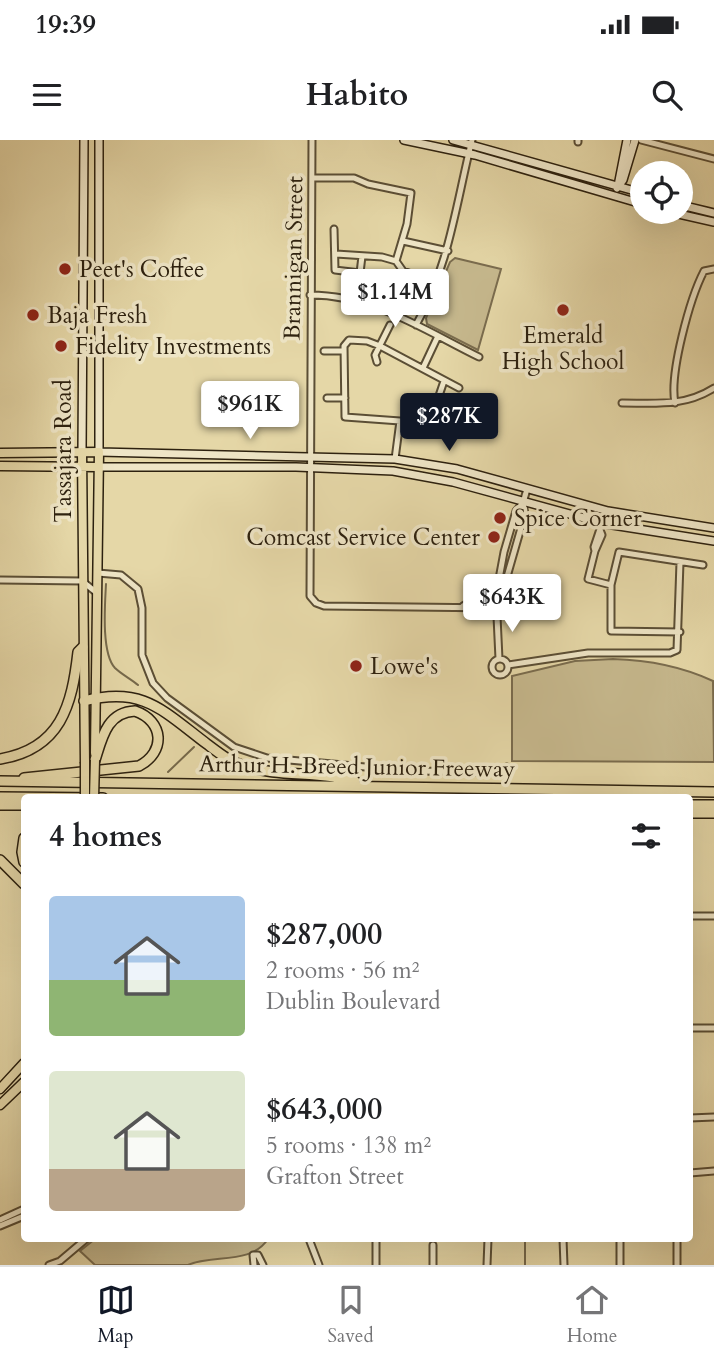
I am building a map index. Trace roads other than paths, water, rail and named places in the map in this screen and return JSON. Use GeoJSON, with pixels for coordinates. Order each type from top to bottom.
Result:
{"type":"FeatureCollection","features":[{"type":"Feature","properties":{"kind":"highway"},"geometry":{"type":"LineString","coordinates":[[0,759],[30,749],[61,722],[70,703],[78,652],[83,647]]}},
{"type":"Feature","properties":{"kind":"highway"},"geometry":{"type":"LineString","coordinates":[[84,701],[128,696],[146,701],[243,766],[340,777],[370,785]]}},
{"type":"Feature","properties":{"kind":"highway"},"geometry":{"type":"LineString","coordinates":[[16,782],[29,776],[82,774],[139,766],[157,751],[159,736],[155,724],[135,711],[118,715],[107,727],[90,761]]}},
{"type":"Feature","properties":{"kind":"highway","name":"Arthur H. Breed Junior Freeway"},"geometry":{"type":"LineString","coordinates":[[0,781],[714,792]]}},
{"type":"Feature","properties":{"kind":"highway"},"geometry":{"type":"LineString","coordinates":[[0,797],[21,797]]}},
{"type":"Feature","properties":{"kind":"highway"},"geometry":{"type":"LineString","coordinates":[[0,805],[21,805]]}},
{"type":"Feature","properties":{"kind":"highway"},"geometry":{"type":"LineString","coordinates":[[693,805],[714,805]]}},
{"type":"Feature","properties":{"kind":"highway"},"geometry":{"type":"LineString","coordinates":[[693,813],[714,813]]}},
{"type":"Feature","properties":{"kind":"highway"},"geometry":{"type":"LineString","coordinates":[[0,860],[21,881]]}},
{"type":"Feature","properties":{"kind":"main road","name":"Tassajara Road"},"geometry":{"type":"LineString","coordinates":[[84,140],[82,581],[84,701],[90,761]]}},
{"type":"Feature","properties":{"kind":"main road","name":"Tassajara Road"},"geometry":{"type":"LineString","coordinates":[[90,761],[97,698],[99,140]]}},
{"type":"Feature","properties":{"kind":"main road"},"geometry":{"type":"LineString","coordinates":[[404,140],[469,153],[630,200]]}},
{"type":"Feature","properties":{"kind":"main road"},"geometry":{"type":"LineString","coordinates":[[453,140],[472,142],[630,190]]}},
{"type":"Feature","properties":{"kind":"main road"},"geometry":{"type":"LineString","coordinates":[[615,195],[627,140]]}},
{"type":"Feature","properties":{"kind":"main road"},"geometry":{"type":"LineString","coordinates":[[618,186],[624,180],[635,140]]}},
{"type":"Feature","properties":{"kind":"main road"},"geometry":{"type":"LineString","coordinates":[[693,208],[714,213]]}},
{"type":"Feature","properties":{"kind":"main road"},"geometry":{"type":"LineString","coordinates":[[693,217],[714,222]]}},
{"type":"Feature","properties":{"kind":"main road"},"geometry":{"type":"LineString","coordinates":[[0,453],[99,452],[395,459],[457,469],[608,511],[714,528]]}},
{"type":"Feature","properties":{"kind":"main road"},"geometry":{"type":"LineString","coordinates":[[0,466],[309,468],[413,474],[601,527],[714,539]]}},
{"type":"Feature","properties":{"kind":"main road"},"geometry":{"type":"LineString","coordinates":[[86,794],[90,761]]}},
{"type":"Feature","properties":{"kind":"main road"},"geometry":{"type":"LineString","coordinates":[[90,761],[94,794]]}},
{"type":"Feature","properties":{"kind":"main road"},"geometry":{"type":"LineString","coordinates":[[0,1089],[21,1066]]}},
{"type":"Feature","properties":{"kind":"main road"},"geometry":{"type":"LineString","coordinates":[[0,1105],[21,1085]]}},
{"type":"Feature","properties":{"kind":"street","name":"Brannigan Street"},"geometry":{"type":"LineString","coordinates":[[312,140],[308,588],[316,603],[324,606],[499,604]]}},
{"type":"Feature","properties":{"kind":"street"},"geometry":{"type":"LineString","coordinates":[[641,140],[714,159]]}},
{"type":"Feature","properties":{"kind":"street"},"geometry":{"type":"LineString","coordinates":[[416,325],[438,280],[448,251],[472,142]]}},
{"type":"Feature","properties":{"kind":"street"},"geometry":{"type":"LineString","coordinates":[[312,178],[354,178],[368,184],[410,191],[412,199],[396,261]]}},
{"type":"Feature","properties":{"kind":"street"},"geometry":{"type":"LineString","coordinates":[[334,229],[335,270],[360,273],[362,256]]}},
{"type":"Feature","properties":{"kind":"street"},"geometry":{"type":"LineString","coordinates":[[403,241],[448,251]]}},
{"type":"Feature","properties":{"kind":"street"},"geometry":{"type":"LineString","coordinates":[[336,254],[396,261],[403,271],[417,276]]}},
{"type":"Feature","properties":{"kind":"street"},"geometry":{"type":"LineString","coordinates":[[675,403],[672,377],[704,271],[714,269]]}},
{"type":"Feature","properties":{"kind":"street"},"geometry":{"type":"LineString","coordinates":[[310,295],[351,298],[368,303],[479,357]]}},
{"type":"Feature","properties":{"kind":"street"},"geometry":{"type":"LineString","coordinates":[[377,362],[374,358],[390,325]]}},
{"type":"Feature","properties":{"kind":"street"},"geometry":{"type":"LineString","coordinates":[[423,368],[438,337]]}},
{"type":"Feature","properties":{"kind":"street"},"geometry":{"type":"LineString","coordinates":[[444,381],[428,428],[400,421],[345,417],[344,351],[349,340],[367,341],[380,346],[459,388]]}},
{"type":"Feature","properties":{"kind":"street"},"geometry":{"type":"LineString","coordinates":[[324,351],[344,351]]}},
{"type":"Feature","properties":{"kind":"street"},"geometry":{"type":"LineString","coordinates":[[622,403],[675,403],[714,390]]}},
{"type":"Feature","properties":{"kind":"street"},"geometry":{"type":"LineString","coordinates":[[327,398],[345,398]]}},
{"type":"Feature","properties":{"kind":"street"},"geometry":{"type":"LineString","coordinates":[[395,459],[400,421]]}},
{"type":"Feature","properties":{"kind":"street"},"geometry":{"type":"LineString","coordinates":[[499,659],[499,604],[525,514],[523,503],[527,489]]}},
{"type":"Feature","properties":{"kind":"street"},"geometry":{"type":"LineString","coordinates":[[601,527],[588,579],[611,585]]}},
{"type":"Feature","properties":{"kind":"street"},"geometry":{"type":"LineString","coordinates":[[680,632],[611,631],[611,585],[618,552],[703,565]]}},
{"type":"Feature","properties":{"kind":"street"},"geometry":{"type":"LineString","coordinates":[[499,659],[508,665],[589,653],[670,653],[677,650],[680,632],[680,562]]}},
{"type":"Feature","properties":{"kind":"street"},"geometry":{"type":"LineString","coordinates":[[98,573],[121,575],[138,589],[144,665],[159,691],[244,752],[267,758],[409,771],[494,772],[507,767]]}},
{"type":"Feature","properties":{"kind":"street"},"geometry":{"type":"LineString","coordinates":[[0,580],[82,581],[97,593]]}},
{"type":"Feature","properties":{"kind":"street"},"geometry":{"type":"LineString","coordinates":[[499,659],[492,664],[495,673],[505,673],[508,665]]}},
{"type":"Feature","properties":{"kind":"street"},"geometry":{"type":"LineString","coordinates":[[693,916],[714,916]]}},
{"type":"Feature","properties":{"kind":"street"},"geometry":{"type":"LineString","coordinates":[[693,1028],[714,1028]]}},
{"type":"Feature","properties":{"kind":"street"},"geometry":{"type":"LineString","coordinates":[[693,1118],[714,1117]]}},
{"type":"Feature","properties":{"kind":"street"},"geometry":{"type":"LineString","coordinates":[[693,1173],[714,1171]]}},
{"type":"Feature","properties":{"kind":"street"},"geometry":{"type":"LineString","coordinates":[[0,1220],[21,1210]]}},
{"type":"Feature","properties":{"kind":"street"},"geometry":{"type":"LineString","coordinates":[[0,1226],[21,1217]]}},
{"type":"Feature","properties":{"kind":"street"},"geometry":{"type":"LineString","coordinates":[[49,1265],[61,1263],[83,1242]]}},
{"type":"Feature","properties":{"kind":"street"},"geometry":{"type":"LineString","coordinates":[[310,1242],[319,1265]]}},
{"type":"Feature","properties":{"kind":"street"},"geometry":{"type":"LineString","coordinates":[[376,1242],[376,1265]]}},
{"type":"Feature","properties":{"kind":"street"},"geometry":{"type":"LineString","coordinates":[[487,1265],[488,1242]]}},
{"type":"Feature","properties":{"kind":"street"},"geometry":{"type":"LineString","coordinates":[[563,1242],[564,1265]]}},
{"type":"Feature","properties":{"kind":"street"},"geometry":{"type":"LineString","coordinates":[[620,1242],[620,1265]]}},
{"type":"Feature","properties":{"kind":"street"},"geometry":{"type":"LineString","coordinates":[[677,1242],[677,1265]]}},
{"type":"Feature","properties":{"kind":"street"},"geometry":{"type":"LineString","coordinates":[[433,1245],[433,1265]]}},
{"type":"Feature","properties":{"kind":"street"},"geometry":{"type":"LineString","coordinates":[[254,1265],[253,1255],[258,1255],[263,1265]]}},
{"type":"Feature","properties":{"kind":"waterway"},"geometry":{"type":"LineString","coordinates":[[106,584],[105,628],[111,661],[117,670],[138,685]]}},
{"type":"Feature","properties":{"kind":"waterway"},"geometry":{"type":"LineString","coordinates":[[168,772],[194,747]]}},
{"type":"Feature","properties":{"kind":"waterway"},"geometry":{"type":"LineString","coordinates":[[525,1242],[525,1265]]}},
{"type":"Feature","properties":{"kind":"place","name":"Peet's Coffee"},"geometry":{"type":"Point","coordinates":[65,269]}},
{"type":"Feature","properties":{"kind":"place","name":"Emerald High School"},"geometry":{"type":"Point","coordinates":[563,310]}},
{"type":"Feature","properties":{"kind":"place","name":"Baja Fresh"},"geometry":{"type":"Point","coordinates":[33,315]}},
{"type":"Feature","properties":{"kind":"place","name":"Fidelity Investments"},"geometry":{"type":"Point","coordinates":[61,346]}},
{"type":"Feature","properties":{"kind":"place","name":"Spice Corner"},"geometry":{"type":"Point","coordinates":[500,518]}},
{"type":"Feature","properties":{"kind":"place","name":"Comcast Service Center"},"geometry":{"type":"Point","coordinates":[494,537]}},
{"type":"Feature","properties":{"kind":"place","name":"Lowe's"},"geometry":{"type":"Point","coordinates":[356,666]}}]}
